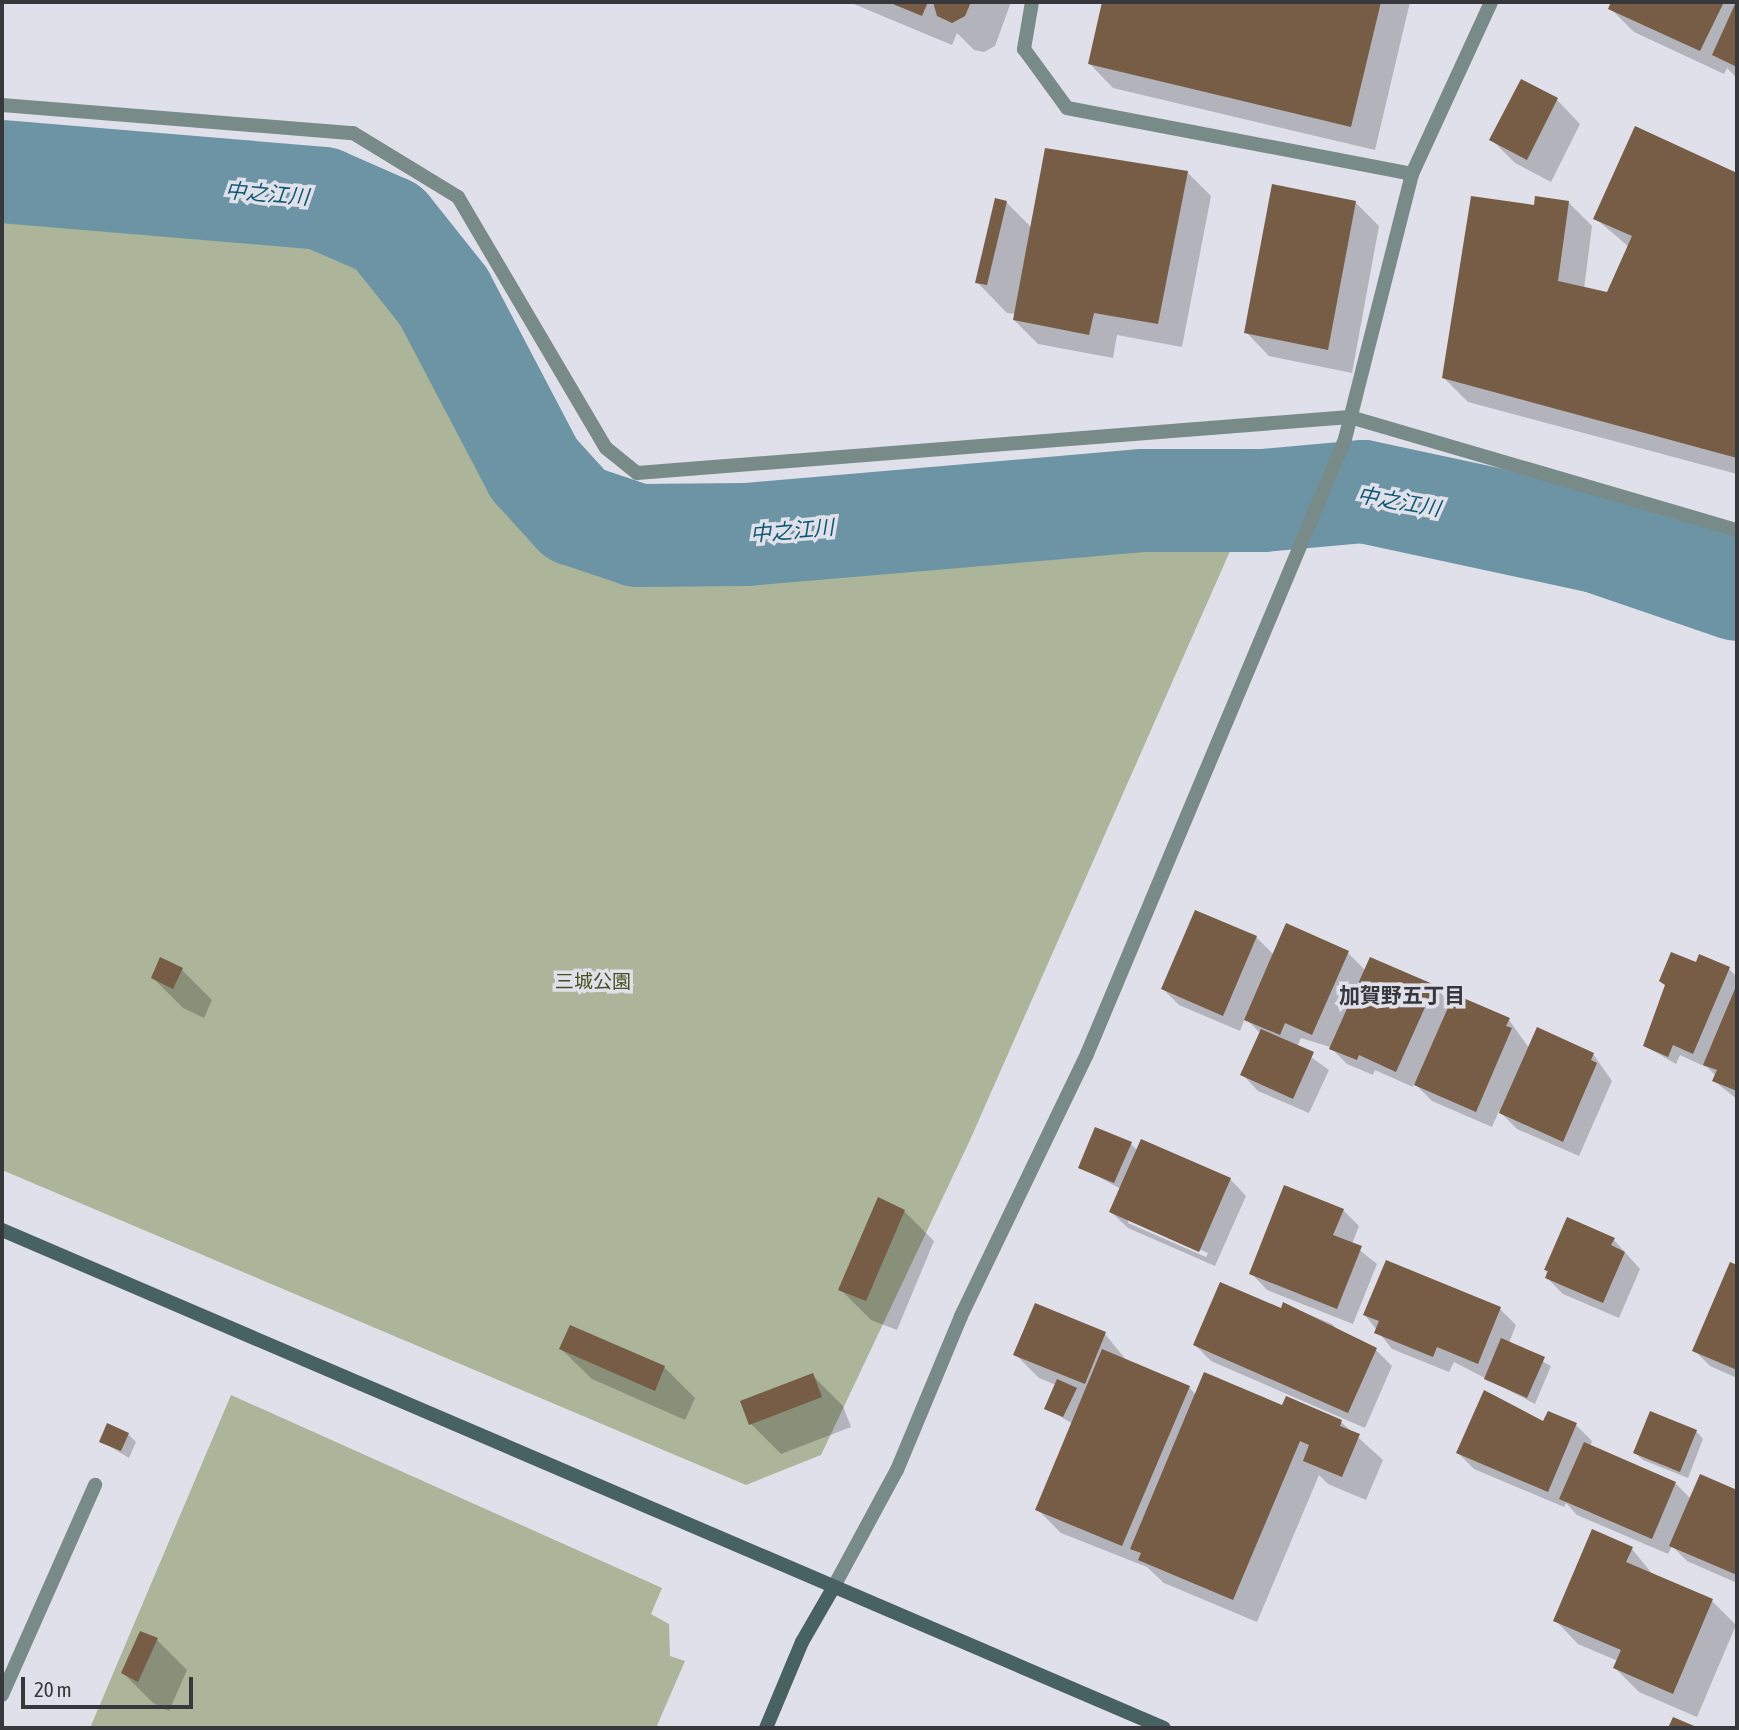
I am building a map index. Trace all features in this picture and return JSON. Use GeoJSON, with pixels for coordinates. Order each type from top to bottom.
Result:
{"type":"FeatureCollection","features":[{"type":"Feature","properties":{"kind":"street"},"geometry":{"type":"LineString","coordinates":[[1032,2],[1024,49],[1067,108],[1412,174]]}},
{"type":"Feature","properties":{"kind":"street"},"geometry":{"type":"LineString","coordinates":[[766,1728],[802,1642],[897,1470],[961,1316],[1087,1054],[1345,439],[1412,174],[1491,2]]}},
{"type":"Feature","properties":{"kind":"street"},"geometry":{"type":"LineString","coordinates":[[2,105],[353,133],[458,197],[606,447],[637,473],[1350,417],[1737,530]]}},
{"type":"Feature","properties":{"kind":"street"},"geometry":{"type":"LineString","coordinates":[[2,1230],[832,1590],[1164,1728]]}},
{"type":"Feature","properties":{"kind":"street"},"geometry":{"type":"LineString","coordinates":[[2,1695],[95,1485]]}},
{"type":"Feature","properties":{"kind":"green space","name":"三城公園"},"geometry":{"type":"Polygon","coordinates":[[[2,200],[297,223],[416,313],[477,467],[622,579],[1242,524],[970,1140],[821,1455],[746,1485],[2,1170],[2,200]]]}},
{"type":"Feature","properties":{"kind":"green space"},"geometry":{"type":"Polygon","coordinates":[[[231,1395],[662,1588],[651,1614],[669,1624],[670,1656],[685,1661],[656,1728],[90,1728],[231,1395]]]}},
{"type":"Feature","properties":{"kind":"building"},"geometry":{"type":"Polygon","coordinates":[[[888,2],[928,2],[922,16],[888,2]]]}},
{"type":"Feature","properties":{"kind":"building"},"geometry":{"type":"Polygon","coordinates":[[[933,2],[971,2],[965,16],[952,23],[937,16],[933,2]]]}},
{"type":"Feature","properties":{"kind":"building"},"geometry":{"type":"Polygon","coordinates":[[[1102,2],[1381,2],[1351,127],[1088,64],[1102,2]]]}},
{"type":"Feature","properties":{"kind":"building"},"geometry":{"type":"Polygon","coordinates":[[[1611,2],[1724,2],[1700,51],[1608,9],[1611,2]]]}},
{"type":"Feature","properties":{"kind":"building"},"geometry":{"type":"Polygon","coordinates":[[[1737,2],[1737,67],[1712,55],[1737,2]]]}},
{"type":"Feature","properties":{"kind":"building"},"geometry":{"type":"Polygon","coordinates":[[[1521,79],[1558,98],[1527,160],[1489,140],[1521,79]]]}},
{"type":"Feature","properties":{"kind":"building"},"geometry":{"type":"Polygon","coordinates":[[[1635,126],[1737,173],[1737,458],[1442,378],[1471,196],[1534,205],[1535,196],[1569,201],[1558,281],[1607,292],[1632,236],[1593,219],[1635,126]]]}},
{"type":"Feature","properties":{"kind":"building"},"geometry":{"type":"Polygon","coordinates":[[[1045,148],[1188,171],[1158,324],[1094,313],[1089,335],[1013,320],[1045,148]]]}},
{"type":"Feature","properties":{"kind":"building"},"geometry":{"type":"Polygon","coordinates":[[[1272,184],[1356,201],[1328,350],[1244,333],[1272,184]]]}},
{"type":"Feature","properties":{"kind":"building"},"geometry":{"type":"Polygon","coordinates":[[[995,198],[1007,201],[987,285],[975,283],[995,198]]]}},
{"type":"Feature","properties":{"kind":"building"},"geometry":{"type":"Polygon","coordinates":[[[1195,910],[1257,936],[1223,1016],[1161,989],[1195,910]]]}},
{"type":"Feature","properties":{"kind":"building"},"geometry":{"type":"Polygon","coordinates":[[[1286,923],[1349,951],[1312,1035],[1285,1023],[1280,1035],[1244,1020],[1286,923]]]}},
{"type":"Feature","properties":{"kind":"building"},"geometry":{"type":"Polygon","coordinates":[[[1671,952],[1696,962],[1699,954],[1730,967],[1693,1054],[1673,1045],[1668,1057],[1643,1046],[1665,985],[1659,981],[1671,952]]]}},
{"type":"Feature","properties":{"kind":"building"},"geometry":{"type":"Polygon","coordinates":[[[160,957],[183,968],[173,989],[151,978],[160,957]]]}},
{"type":"Feature","properties":{"kind":"building"},"geometry":{"type":"Polygon","coordinates":[[[1370,957],[1435,985],[1396,1072],[1359,1055],[1357,1060],[1329,1049],[1370,957]]]}},
{"type":"Feature","properties":{"kind":"building"},"geometry":{"type":"Polygon","coordinates":[[[1737,984],[1737,1091],[1712,1081],[1717,1070],[1703,1065],[1737,984]]]}},
{"type":"Feature","properties":{"kind":"building"},"geometry":{"type":"Polygon","coordinates":[[[1454,994],[1510,1018],[1506,1026],[1512,1028],[1476,1112],[1414,1085],[1454,994]]]}},
{"type":"Feature","properties":{"kind":"building"},"geometry":{"type":"Polygon","coordinates":[[[1537,1027],[1594,1053],[1591,1060],[1597,1063],[1563,1142],[1499,1113],[1537,1027]]]}},
{"type":"Feature","properties":{"kind":"building"},"geometry":{"type":"Polygon","coordinates":[[[1261,1029],[1314,1052],[1293,1099],[1240,1075],[1261,1029]]]}},
{"type":"Feature","properties":{"kind":"building"},"geometry":{"type":"Polygon","coordinates":[[[1095,1127],[1132,1142],[1114,1183],[1078,1168],[1095,1127]]]}},
{"type":"Feature","properties":{"kind":"building"},"geometry":{"type":"Polygon","coordinates":[[[1141,1139],[1231,1178],[1199,1252],[1109,1212],[1141,1139]]]}},
{"type":"Feature","properties":{"kind":"building"},"geometry":{"type":"Polygon","coordinates":[[[1284,1185],[1344,1209],[1333,1235],[1362,1246],[1337,1309],[1249,1274],[1284,1185]]]}},
{"type":"Feature","properties":{"kind":"building"},"geometry":{"type":"Polygon","coordinates":[[[878,1197],[905,1210],[866,1301],[838,1290],[878,1197]]]}},
{"type":"Feature","properties":{"kind":"building"},"geometry":{"type":"Polygon","coordinates":[[[1567,1217],[1615,1238],[1611,1245],[1625,1252],[1603,1303],[1545,1278],[1548,1271],[1544,1270],[1567,1217]]]}},
{"type":"Feature","properties":{"kind":"building"},"geometry":{"type":"Polygon","coordinates":[[[1386,1260],[1501,1307],[1478,1364],[1437,1347],[1433,1357],[1374,1333],[1379,1321],[1363,1315],[1386,1260]]]}},
{"type":"Feature","properties":{"kind":"building"},"geometry":{"type":"Polygon","coordinates":[[[1730,1262],[1737,1265],[1737,1370],[1692,1351],[1730,1262]]]}},
{"type":"Feature","properties":{"kind":"building"},"geometry":{"type":"Polygon","coordinates":[[[1220,1282],[1281,1308],[1283,1302],[1377,1348],[1348,1413],[1193,1345],[1220,1282]]]}},
{"type":"Feature","properties":{"kind":"building"},"geometry":{"type":"Polygon","coordinates":[[[1035,1303],[1106,1332],[1085,1384],[1013,1355],[1035,1303]]]}},
{"type":"Feature","properties":{"kind":"building"},"geometry":{"type":"Polygon","coordinates":[[[570,1325],[665,1366],[655,1391],[559,1349],[570,1325]]]}},
{"type":"Feature","properties":{"kind":"building"},"geometry":{"type":"Polygon","coordinates":[[[1501,1338],[1545,1357],[1527,1398],[1484,1379],[1501,1338]]]}},
{"type":"Feature","properties":{"kind":"building"},"geometry":{"type":"Polygon","coordinates":[[[1102,1349],[1190,1386],[1122,1546],[1035,1510],[1102,1349]]]}},
{"type":"Feature","properties":{"kind":"building"},"geometry":{"type":"Polygon","coordinates":[[[1204,1372],[1282,1405],[1286,1396],[1342,1420],[1340,1426],[1360,1434],[1342,1477],[1303,1461],[1309,1445],[1300,1441],[1233,1600],[1138,1560],[1141,1553],[1130,1549],[1204,1372]]]}},
{"type":"Feature","properties":{"kind":"building"},"geometry":{"type":"Polygon","coordinates":[[[813,1373],[822,1397],[749,1425],[740,1401],[813,1373]]]}},
{"type":"Feature","properties":{"kind":"building"},"geometry":{"type":"Polygon","coordinates":[[[1057,1379],[1077,1388],[1063,1417],[1044,1409],[1057,1379]]]}},
{"type":"Feature","properties":{"kind":"building"},"geometry":{"type":"Polygon","coordinates":[[[1484,1390],[1543,1421],[1548,1411],[1577,1423],[1548,1492],[1456,1453],[1484,1390]]]}},
{"type":"Feature","properties":{"kind":"building"},"geometry":{"type":"Polygon","coordinates":[[[1650,1411],[1697,1430],[1680,1472],[1633,1453],[1650,1411]]]}},
{"type":"Feature","properties":{"kind":"building"},"geometry":{"type":"Polygon","coordinates":[[[107,1423],[129,1433],[121,1451],[99,1442],[107,1423]]]}},
{"type":"Feature","properties":{"kind":"building"},"geometry":{"type":"Polygon","coordinates":[[[1584,1442],[1676,1482],[1652,1539],[1559,1499],[1584,1442]]]}},
{"type":"Feature","properties":{"kind":"building"},"geometry":{"type":"Polygon","coordinates":[[[1700,1474],[1737,1490],[1737,1575],[1669,1546],[1700,1474]]]}},
{"type":"Feature","properties":{"kind":"building"},"geometry":{"type":"Polygon","coordinates":[[[1592,1529],[1633,1547],[1626,1562],[1713,1599],[1673,1694],[1613,1668],[1621,1650],[1553,1621],[1592,1529]]]}},
{"type":"Feature","properties":{"kind":"building"},"geometry":{"type":"Polygon","coordinates":[[[140,1631],[158,1638],[138,1682],[121,1673],[140,1631]]]}},
{"type":"Feature","properties":{"kind":"building"},"geometry":{"type":"Polygon","coordinates":[[[1673,1717],[1699,1728],[1668,1728],[1673,1717]]]}},
{"type":"Feature","properties":{"kind":"waterway","name":"中之江川"},"geometry":{"type":"LineString","coordinates":[[2,171],[322,198],[388,227],[443,296],[534,469],[575,514],[637,535],[746,534],[1144,500],[1262,500],[1363,491],[1597,541],[1737,589]]}},
{"type":"Feature","properties":{"kind":"district","name":"加賀野五丁目"},"geometry":{"type":"Point","coordinates":[1402,995]}}]}
